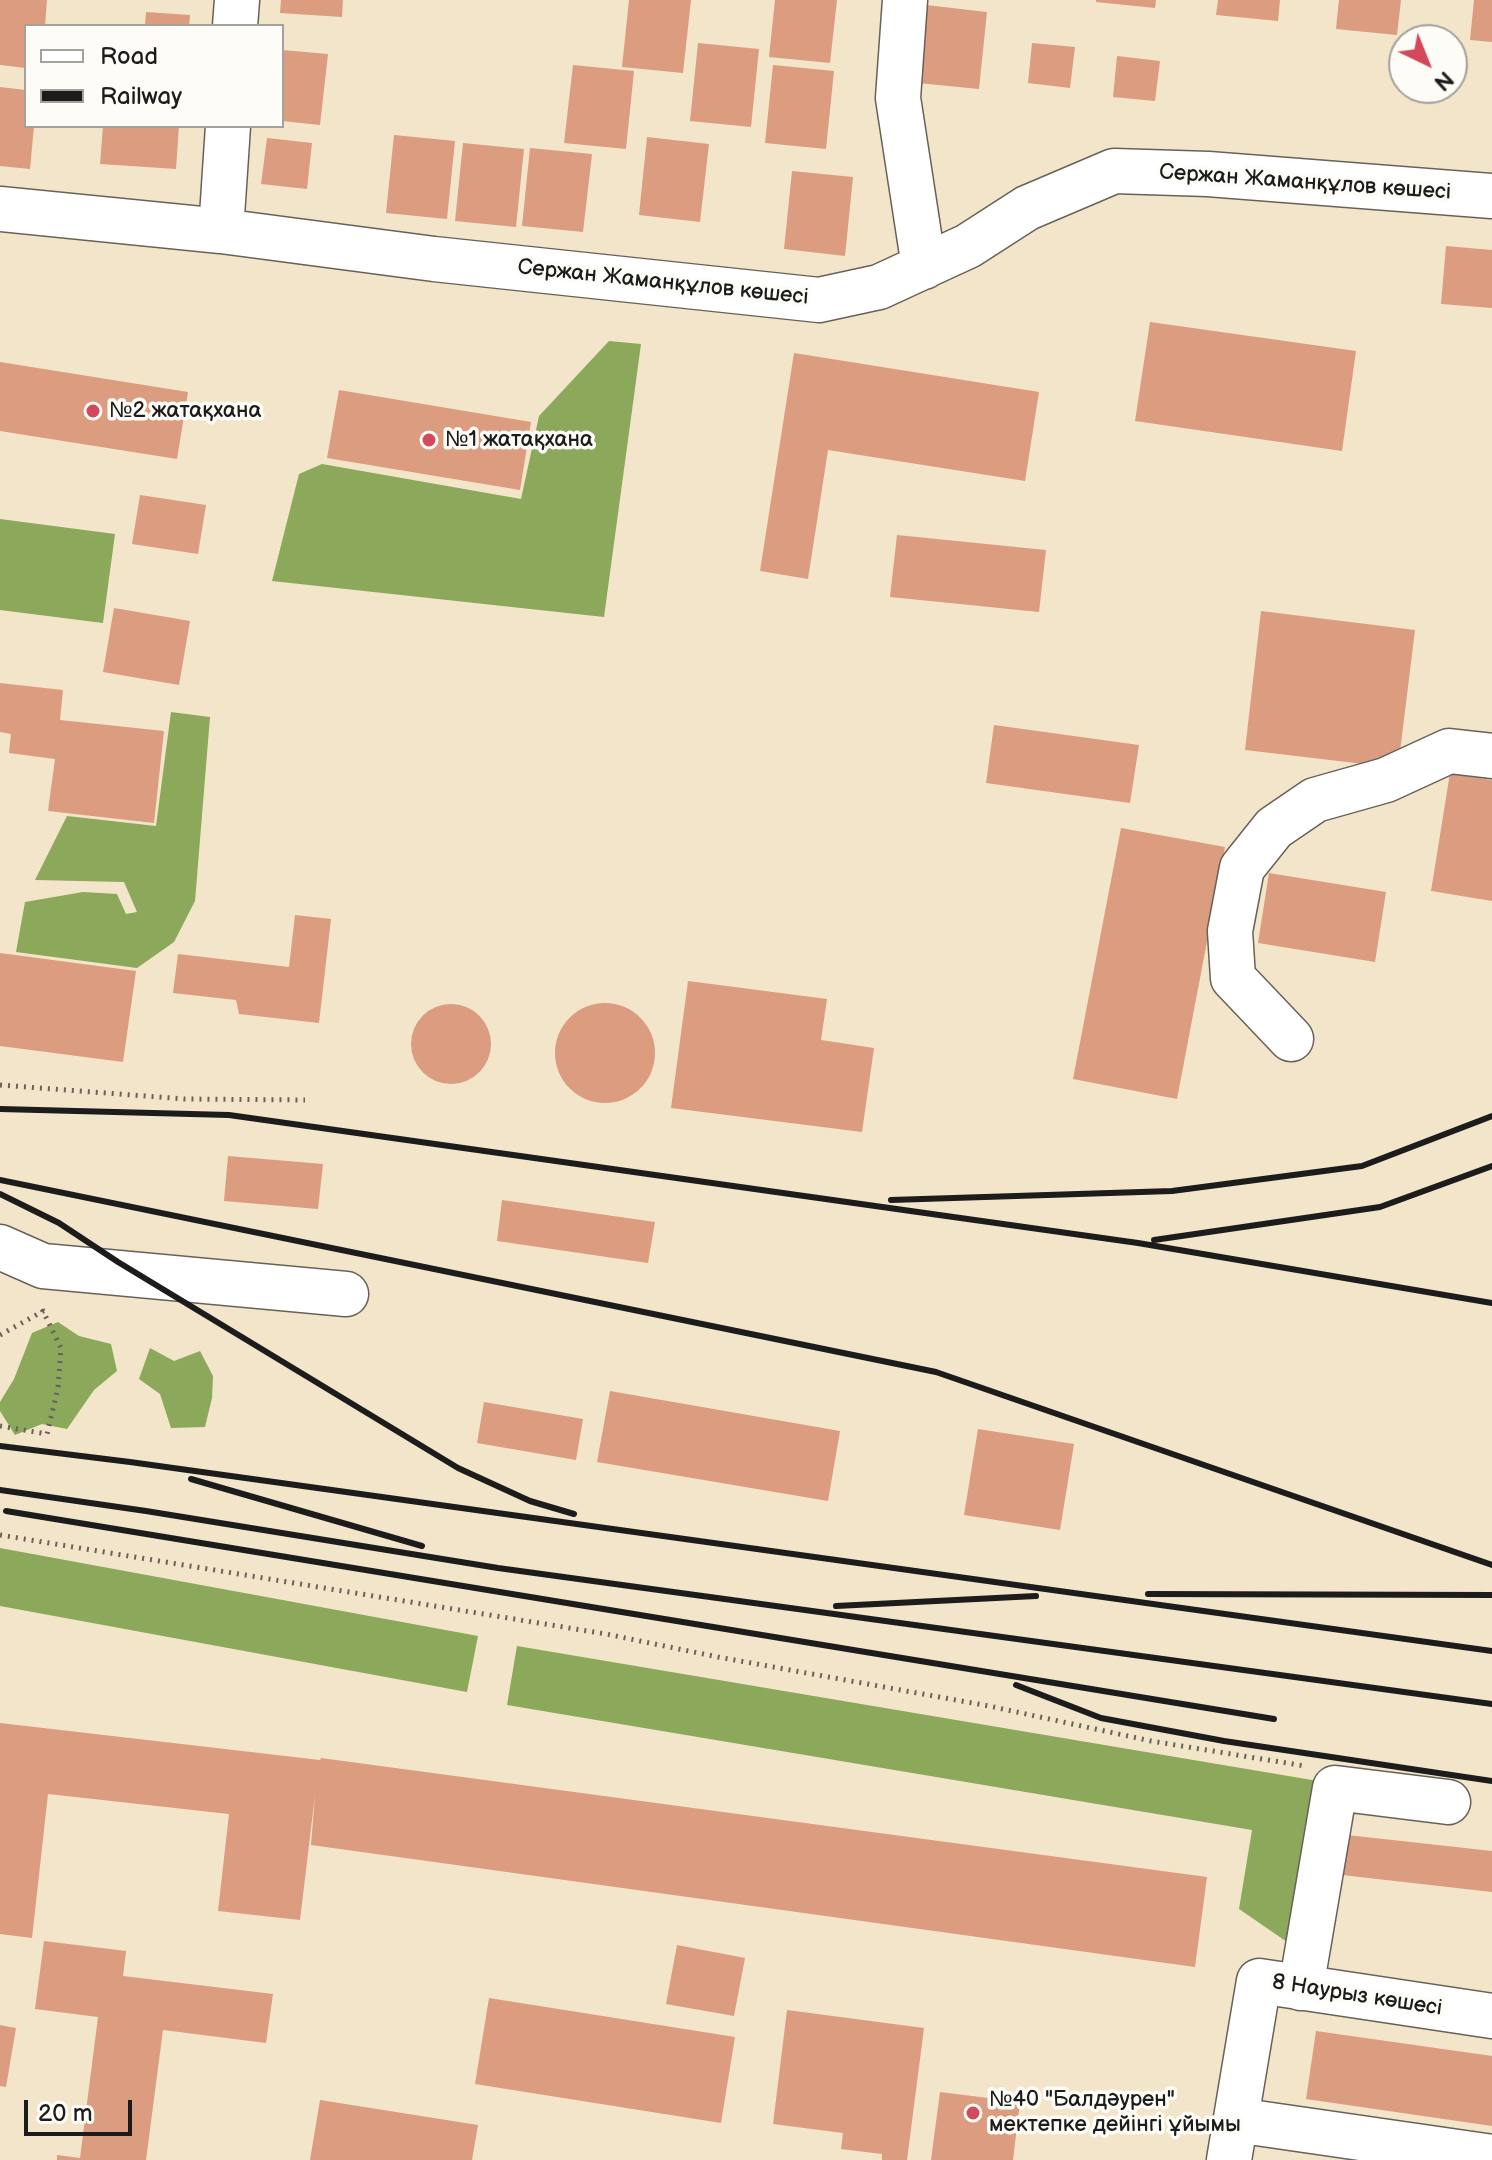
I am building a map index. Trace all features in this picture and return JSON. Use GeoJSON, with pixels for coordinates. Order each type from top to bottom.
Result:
{"type":"FeatureCollection","features":[{"type":"Feature","properties":{"kind":"street"},"geometry":{"type":"LineString","coordinates":[[235,24],[237,0]]}},
{"type":"Feature","properties":{"kind":"street"},"geometry":{"type":"LineString","coordinates":[[905,0],[898,98],[924,267]]}},
{"type":"Feature","properties":{"kind":"street"},"geometry":{"type":"LineString","coordinates":[[221,231],[228,128]]}},
{"type":"Feature","properties":{"kind":"street","name":"Сержан Жаманқұлов көшесі"},"geometry":{"type":"LineString","coordinates":[[0,209],[221,231],[434,259],[819,300],[879,287],[968,246],[1027,208],[1114,171],[1208,174],[1492,196]]}},
{"type":"Feature","properties":{"kind":"street"},"geometry":{"type":"LineString","coordinates":[[1291,1039],[1233,978],[1230,931],[1242,868],[1274,828],[1315,800],[1386,780],[1449,751],[1492,756]]}},
{"type":"Feature","properties":{"kind":"street"},"geometry":{"type":"LineString","coordinates":[[0,1247],[43,1266],[346,1294]]}},
{"type":"Feature","properties":{"kind":"street"},"geometry":{"type":"LineString","coordinates":[[1301,1988],[1335,1788],[1448,1802]]}},
{"type":"Feature","properties":{"kind":"street","name":"8 Наурыз көшесі"},"geometry":{"type":"LineString","coordinates":[[1233,2140],[1259,1981],[1492,2016]]}},
{"type":"Feature","properties":{"kind":"street"},"geometry":{"type":"LineString","coordinates":[[1233,2140],[1492,2157]]}},
{"type":"Feature","properties":{"kind":"path"},"geometry":{"type":"LineString","coordinates":[[0,1085],[185,1099],[305,1100]]}},
{"type":"Feature","properties":{"kind":"path"},"geometry":{"type":"LineString","coordinates":[[0,1426],[47,1434],[58,1388],[61,1348],[36,1299]]}},
{"type":"Feature","properties":{"kind":"path"},"geometry":{"type":"LineString","coordinates":[[0,1535],[606,1634],[896,1688],[1151,1741],[1324,1769],[1335,1788]]}},
{"type":"Feature","properties":{"kind":"green space"},"geometry":{"type":"Polygon","coordinates":[[[609,341],[641,344],[604,617],[272,581],[299,474],[322,464],[521,499],[539,416],[609,341]]]}},
{"type":"Feature","properties":{"kind":"green space"},"geometry":{"type":"Polygon","coordinates":[[[0,519],[115,534],[103,623],[0,610],[0,519]]]}},
{"type":"Feature","properties":{"kind":"green space"},"geometry":{"type":"Polygon","coordinates":[[[171,712],[210,717],[195,901],[174,942],[137,968],[16,952],[25,902],[83,892],[117,894],[126,914],[137,912],[124,882],[35,880],[67,816],[156,826],[171,712]]]}},
{"type":"Feature","properties":{"kind":"green space"},"geometry":{"type":"Polygon","coordinates":[[[58,1322],[79,1336],[111,1344],[117,1371],[94,1390],[67,1429],[42,1424],[15,1435],[0,1411],[0,1402],[14,1379],[32,1333],[58,1322]]]}},
{"type":"Feature","properties":{"kind":"green space"},"geometry":{"type":"Polygon","coordinates":[[[150,1348],[174,1361],[200,1351],[213,1376],[212,1398],[205,1427],[171,1428],[160,1394],[139,1379],[150,1348]]]}},
{"type":"Feature","properties":{"kind":"green space"},"geometry":{"type":"Polygon","coordinates":[[[0,1548],[478,1636],[467,1692],[0,1606],[0,1548]]]}},
{"type":"Feature","properties":{"kind":"green space"},"geometry":{"type":"Polygon","coordinates":[[[517,1646],[1318,1781],[1290,1944],[1239,1909],[1252,1830],[507,1705],[517,1646]]]}},
{"type":"Feature","properties":{"kind":"building"},"geometry":{"type":"Polygon","coordinates":[[[0,0],[47,0],[45,24],[24,24],[24,68],[0,65],[0,0]]]}},
{"type":"Feature","properties":{"kind":"building"},"geometry":{"type":"Polygon","coordinates":[[[281,0],[343,0],[342,17],[280,13],[281,0]]]}},
{"type":"Feature","properties":{"kind":"building"},"geometry":{"type":"Polygon","coordinates":[[[629,0],[691,0],[683,73],[622,67],[629,0]]]}},
{"type":"Feature","properties":{"kind":"building"},"geometry":{"type":"Polygon","coordinates":[[[775,0],[837,0],[830,63],[769,57],[775,0]]]}},
{"type":"Feature","properties":{"kind":"building"},"geometry":{"type":"Polygon","coordinates":[[[1096,0],[1156,0],[1155,8],[1096,0]]]}},
{"type":"Feature","properties":{"kind":"building"},"geometry":{"type":"Polygon","coordinates":[[[1218,0],[1280,0],[1278,21],[1216,15],[1218,0]]]}},
{"type":"Feature","properties":{"kind":"building"},"geometry":{"type":"Polygon","coordinates":[[[1339,0],[1401,0],[1398,24],[1388,24],[1388,34],[1336,29],[1339,0]]]}},
{"type":"Feature","properties":{"kind":"building"},"geometry":{"type":"Polygon","coordinates":[[[1474,0],[1492,0],[1492,42],[1470,40],[1474,0]]]}},
{"type":"Feature","properties":{"kind":"building"},"geometry":{"type":"Polygon","coordinates":[[[926,5],[987,12],[979,89],[918,83],[926,5]]]}},
{"type":"Feature","properties":{"kind":"building"},"geometry":{"type":"Polygon","coordinates":[[[146,12],[190,15],[189,24],[145,24],[146,12]]]}},
{"type":"Feature","properties":{"kind":"building"},"geometry":{"type":"Polygon","coordinates":[[[698,43],[759,49],[751,127],[690,121],[698,43]]]}},
{"type":"Feature","properties":{"kind":"building"},"geometry":{"type":"Polygon","coordinates":[[[1032,43],[1075,47],[1070,88],[1028,83],[1032,43]]]}},
{"type":"Feature","properties":{"kind":"building"},"geometry":{"type":"Polygon","coordinates":[[[284,50],[328,54],[320,125],[284,121],[284,50]]]}},
{"type":"Feature","properties":{"kind":"building"},"geometry":{"type":"Polygon","coordinates":[[[1117,56],[1160,61],[1155,101],[1113,97],[1117,56]]]}},
{"type":"Feature","properties":{"kind":"building"},"geometry":{"type":"Polygon","coordinates":[[[573,65],[634,71],[626,149],[564,143],[573,65]]]}},
{"type":"Feature","properties":{"kind":"building"},"geometry":{"type":"Polygon","coordinates":[[[773,65],[834,71],[826,149],[765,143],[773,65]]]}},
{"type":"Feature","properties":{"kind":"building"},"geometry":{"type":"Polygon","coordinates":[[[0,87],[24,90],[24,128],[34,128],[30,169],[0,166],[0,87]]]}},
{"type":"Feature","properties":{"kind":"building"},"geometry":{"type":"Polygon","coordinates":[[[103,128],[179,128],[176,169],[100,164],[103,128]]]}},
{"type":"Feature","properties":{"kind":"building"},"geometry":{"type":"Polygon","coordinates":[[[394,135],[455,141],[447,219],[386,213],[394,135]]]}},
{"type":"Feature","properties":{"kind":"building"},"geometry":{"type":"Polygon","coordinates":[[[647,137],[709,144],[700,222],[639,215],[647,137]]]}},
{"type":"Feature","properties":{"kind":"building"},"geometry":{"type":"Polygon","coordinates":[[[267,138],[312,143],[307,189],[261,184],[267,138]]]}},
{"type":"Feature","properties":{"kind":"building"},"geometry":{"type":"Polygon","coordinates":[[[463,143],[524,149],[516,227],[455,221],[463,143]]]}},
{"type":"Feature","properties":{"kind":"building"},"geometry":{"type":"Polygon","coordinates":[[[530,148],[592,154],[583,232],[522,226],[530,148]]]}},
{"type":"Feature","properties":{"kind":"building"},"geometry":{"type":"Polygon","coordinates":[[[792,171],[853,177],[845,256],[784,249],[792,171]]]}},
{"type":"Feature","properties":{"kind":"building"},"geometry":{"type":"Polygon","coordinates":[[[1446,246],[1492,250],[1492,308],[1441,304],[1446,246]]]}},
{"type":"Feature","properties":{"kind":"building"},"geometry":{"type":"Polygon","coordinates":[[[1150,322],[1356,351],[1342,451],[1135,421],[1150,322]]]}},
{"type":"Feature","properties":{"kind":"building"},"geometry":{"type":"Polygon","coordinates":[[[794,353],[1039,392],[1025,481],[828,450],[808,579],[760,571],[794,353]]]}},
{"type":"Feature","properties":{"kind":"building","name":"№2 жатақхана"},"geometry":{"type":"Polygon","coordinates":[[[0,362],[188,392],[177,459],[0,431],[0,362]]]}},
{"type":"Feature","properties":{"kind":"building","name":"№1 жатақхана"},"geometry":{"type":"Polygon","coordinates":[[[339,390],[531,422],[520,490],[327,458],[339,390]]]}},
{"type":"Feature","properties":{"kind":"building"},"geometry":{"type":"Polygon","coordinates":[[[140,495],[206,505],[198,554],[132,544],[140,495]]]}},
{"type":"Feature","properties":{"kind":"building"},"geometry":{"type":"Polygon","coordinates":[[[897,535],[1046,550],[1039,612],[890,597],[897,535]]]}},
{"type":"Feature","properties":{"kind":"building"},"geometry":{"type":"Polygon","coordinates":[[[114,608],[190,621],[179,685],[103,672],[114,608]]]}},
{"type":"Feature","properties":{"kind":"building"},"geometry":{"type":"Polygon","coordinates":[[[1261,611],[1415,630],[1398,768],[1245,750],[1261,611]]]}},
{"type":"Feature","properties":{"kind":"building"},"geometry":{"type":"Polygon","coordinates":[[[0,683],[63,690],[60,720],[164,731],[154,823],[48,811],[55,759],[9,753],[11,734],[0,732],[0,683]]]}},
{"type":"Feature","properties":{"kind":"building"},"geometry":{"type":"Polygon","coordinates":[[[994,725],[1139,745],[1130,803],[986,783],[994,725]]]}},
{"type":"Feature","properties":{"kind":"building"},"geometry":{"type":"Polygon","coordinates":[[[1450,773],[1492,780],[1492,901],[1431,891],[1450,773]]]}},
{"type":"Feature","properties":{"kind":"building"},"geometry":{"type":"Polygon","coordinates":[[[1121,828],[1225,847],[1177,1099],[1073,1079],[1121,828]]]}},
{"type":"Feature","properties":{"kind":"building"},"geometry":{"type":"Polygon","coordinates":[[[1269,873],[1386,892],[1375,962],[1258,943],[1269,873]]]}},
{"type":"Feature","properties":{"kind":"building"},"geometry":{"type":"Polygon","coordinates":[[[295,915],[331,919],[319,1023],[239,1014],[236,1000],[173,993],[178,954],[289,967],[295,915]]]}},
{"type":"Feature","properties":{"kind":"building"},"geometry":{"type":"Polygon","coordinates":[[[0,953],[136,971],[123,1062],[0,1046],[0,953]]]}},
{"type":"Feature","properties":{"kind":"building"},"geometry":{"type":"Polygon","coordinates":[[[688,981],[827,999],[821,1040],[874,1048],[862,1132],[671,1108],[688,981]]]}},
{"type":"Feature","properties":{"kind":"building"},"geometry":{"type":"Polygon","coordinates":[[[605,1003],[624,1007],[640,1018],[651,1034],[655,1053],[651,1072],[640,1088],[624,1099],[605,1103],[586,1099],[570,1088],[559,1072],[555,1053],[559,1034],[570,1018],[586,1007],[605,1003]]]}},
{"type":"Feature","properties":{"kind":"building"},"geometry":{"type":"Polygon","coordinates":[[[451,1004],[466,1007],[479,1016],[488,1029],[491,1044],[488,1059],[479,1072],[466,1081],[451,1084],[436,1081],[423,1072],[414,1059],[411,1044],[414,1029],[423,1016],[436,1007],[451,1004]]]}},
{"type":"Feature","properties":{"kind":"building"},"geometry":{"type":"Polygon","coordinates":[[[228,1156],[323,1164],[318,1209],[224,1201],[228,1156]]]}},
{"type":"Feature","properties":{"kind":"building"},"geometry":{"type":"Polygon","coordinates":[[[502,1200],[655,1222],[648,1263],[497,1241],[502,1200]]]}},
{"type":"Feature","properties":{"kind":"building"},"geometry":{"type":"Polygon","coordinates":[[[610,1391],[840,1431],[828,1501],[597,1462],[610,1391]]]}},
{"type":"Feature","properties":{"kind":"building"},"geometry":{"type":"Polygon","coordinates":[[[484,1402],[583,1419],[576,1460],[477,1443],[484,1402]]]}},
{"type":"Feature","properties":{"kind":"building"},"geometry":{"type":"Polygon","coordinates":[[[978,1429],[1074,1444],[1060,1530],[964,1515],[978,1429]]]}},
{"type":"Feature","properties":{"kind":"building"},"geometry":{"type":"Polygon","coordinates":[[[0,1723],[321,1758],[1207,1877],[1195,1967],[311,1845],[315,1795],[300,1920],[218,1911],[229,1814],[48,1794],[32,1938],[0,1934],[0,1723]]]}},
{"type":"Feature","properties":{"kind":"building"},"geometry":{"type":"Polygon","coordinates":[[[1347,1835],[1492,1851],[1492,1892],[1342,1875],[1347,1835]]]}},
{"type":"Feature","properties":{"kind":"building"},"geometry":{"type":"Polygon","coordinates":[[[44,1941],[126,1951],[123,1976],[273,1994],[266,2043],[163,2030],[146,2160],[57,2160],[57,2155],[80,2158],[98,2017],[35,2009],[44,1941]]]}},
{"type":"Feature","properties":{"kind":"building"},"geometry":{"type":"Polygon","coordinates":[[[677,1945],[745,1958],[734,2016],[666,2004],[677,1945]]]}},
{"type":"Feature","properties":{"kind":"building"},"geometry":{"type":"Polygon","coordinates":[[[489,1998],[735,2037],[721,2123],[475,2084],[489,1998]]]}},
{"type":"Feature","properties":{"kind":"building"},"geometry":{"type":"Polygon","coordinates":[[[787,2010],[924,2028],[907,2160],[882,2160],[882,2154],[841,2149],[843,2133],[773,2124],[787,2010]]]}},
{"type":"Feature","properties":{"kind":"building"},"geometry":{"type":"Polygon","coordinates":[[[0,2025],[16,2028],[6,2087],[0,2086],[0,2025]]]}},
{"type":"Feature","properties":{"kind":"building"},"geometry":{"type":"Polygon","coordinates":[[[1316,2031],[1492,2056],[1492,2126],[1306,2099],[1316,2031]]]}},
{"type":"Feature","properties":{"kind":"building"},"geometry":{"type":"Polygon","coordinates":[[[940,2092],[1020,2102],[1013,2160],[931,2160],[940,2092]]]}},
{"type":"Feature","properties":{"kind":"building"},"geometry":{"type":"Polygon","coordinates":[[[320,2100],[478,2125],[472,2160],[310,2160],[320,2100]]]}},
{"type":"Feature","properties":{"kind":"railway"},"geometry":{"type":"LineString","coordinates":[[0,1109],[229,1115],[1138,1243],[1492,1303]]}},
{"type":"Feature","properties":{"kind":"railway"},"geometry":{"type":"LineString","coordinates":[[891,1200],[1172,1191],[1362,1166],[1492,1116]]}},
{"type":"Feature","properties":{"kind":"railway"},"geometry":{"type":"LineString","coordinates":[[1154,1240],[1380,1207],[1492,1166]]}},
{"type":"Feature","properties":{"kind":"railway"},"geometry":{"type":"LineString","coordinates":[[0,1180],[936,1372],[1492,1565]]}},
{"type":"Feature","properties":{"kind":"railway"},"geometry":{"type":"LineString","coordinates":[[0,1194],[59,1223],[458,1468],[530,1501],[574,1514]]}},
{"type":"Feature","properties":{"kind":"railway"},"geometry":{"type":"LineString","coordinates":[[0,1446],[1492,1651]]}},
{"type":"Feature","properties":{"kind":"railway"},"geometry":{"type":"LineString","coordinates":[[191,1479],[422,1546]]}},
{"type":"Feature","properties":{"kind":"railway"},"geometry":{"type":"LineString","coordinates":[[0,1490],[498,1568],[1492,1704]]}},
{"type":"Feature","properties":{"kind":"railway"},"geometry":{"type":"LineString","coordinates":[[6,1511],[1274,1719]]}},
{"type":"Feature","properties":{"kind":"railway"},"geometry":{"type":"LineString","coordinates":[[1148,1594],[1492,1595]]}},
{"type":"Feature","properties":{"kind":"railway"},"geometry":{"type":"LineString","coordinates":[[836,1606],[1036,1596]]}},
{"type":"Feature","properties":{"kind":"railway"},"geometry":{"type":"LineString","coordinates":[[1016,1685],[1101,1718],[1224,1741],[1492,1781]]}},
{"type":"Feature","properties":{"kind":"place","name":"№2 жатақхана"},"geometry":{"type":"Point","coordinates":[93,411]}},
{"type":"Feature","properties":{"kind":"place","name":"№1 жатақхана"},"geometry":{"type":"Point","coordinates":[429,440]}},
{"type":"Feature","properties":{"kind":"place","name":"№40 \"Балдәурен\" мектепке дейінгі ұйымы"},"geometry":{"type":"Point","coordinates":[973,2113]}}]}
